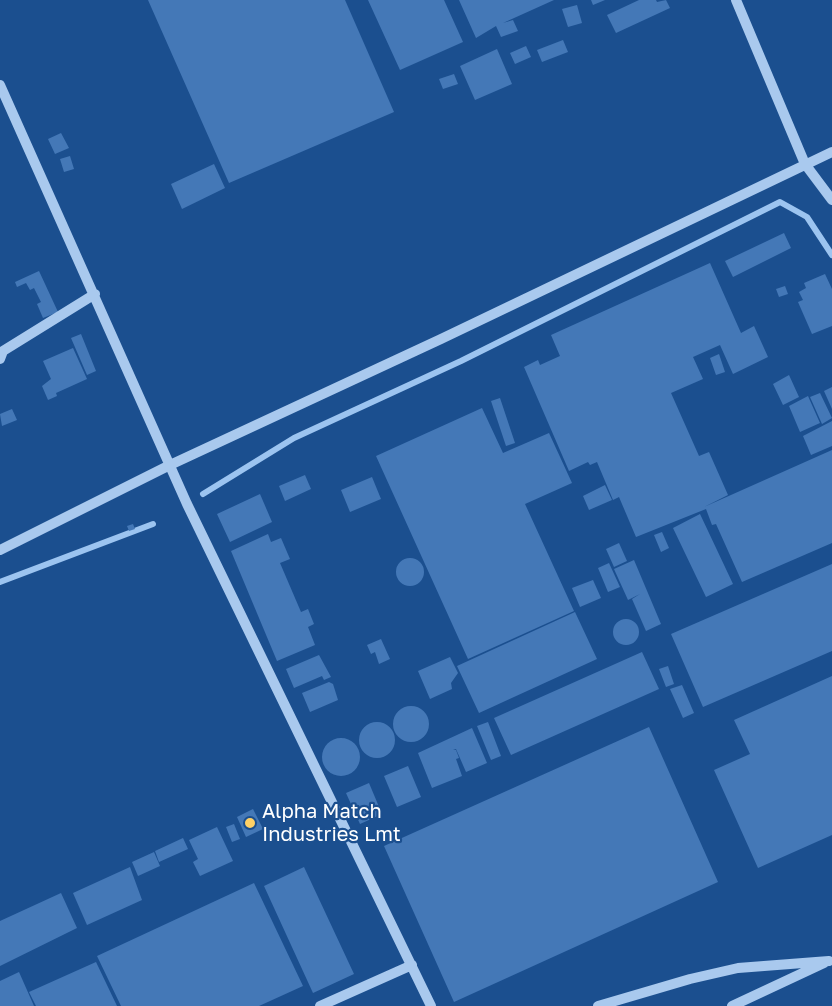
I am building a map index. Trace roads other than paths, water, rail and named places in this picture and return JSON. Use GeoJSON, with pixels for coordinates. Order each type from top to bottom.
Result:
{"type":"FeatureCollection","features":[{"type":"Feature","properties":{"kind":"street"},"geometry":{"type":"LineString","coordinates":[[736,0],[806,164],[832,201]]}},
{"type":"Feature","properties":{"kind":"street"},"geometry":{"type":"LineString","coordinates":[[0,86],[5,108],[95,294],[170,465],[431,1006]]}},
{"type":"Feature","properties":{"kind":"street"},"geometry":{"type":"LineString","coordinates":[[0,550],[170,465],[441,339],[832,152]]}},
{"type":"Feature","properties":{"kind":"street"},"geometry":{"type":"LineString","coordinates":[[0,358],[3,351],[95,294]]}},
{"type":"Feature","properties":{"kind":"street"},"geometry":{"type":"LineString","coordinates":[[598,1006],[690,979],[738,968],[831,960]]}},
{"type":"Feature","properties":{"kind":"street"},"geometry":{"type":"LineString","coordinates":[[732,1006],[831,960]]}},
{"type":"Feature","properties":{"kind":"street"},"geometry":{"type":"LineString","coordinates":[[320,1006],[411,965]]}},
{"type":"Feature","properties":{"kind":"waterway"},"geometry":{"type":"LineString","coordinates":[[203,494],[294,438],[461,361],[780,202],[807,217],[832,255]]}},
{"type":"Feature","properties":{"kind":"waterway"},"geometry":{"type":"LineString","coordinates":[[0,582],[153,524]]}},
{"type":"Feature","properties":{"kind":"place","name":"Alpha Match Industries Lmt"},"geometry":{"type":"Point","coordinates":[250,823]}}]}
